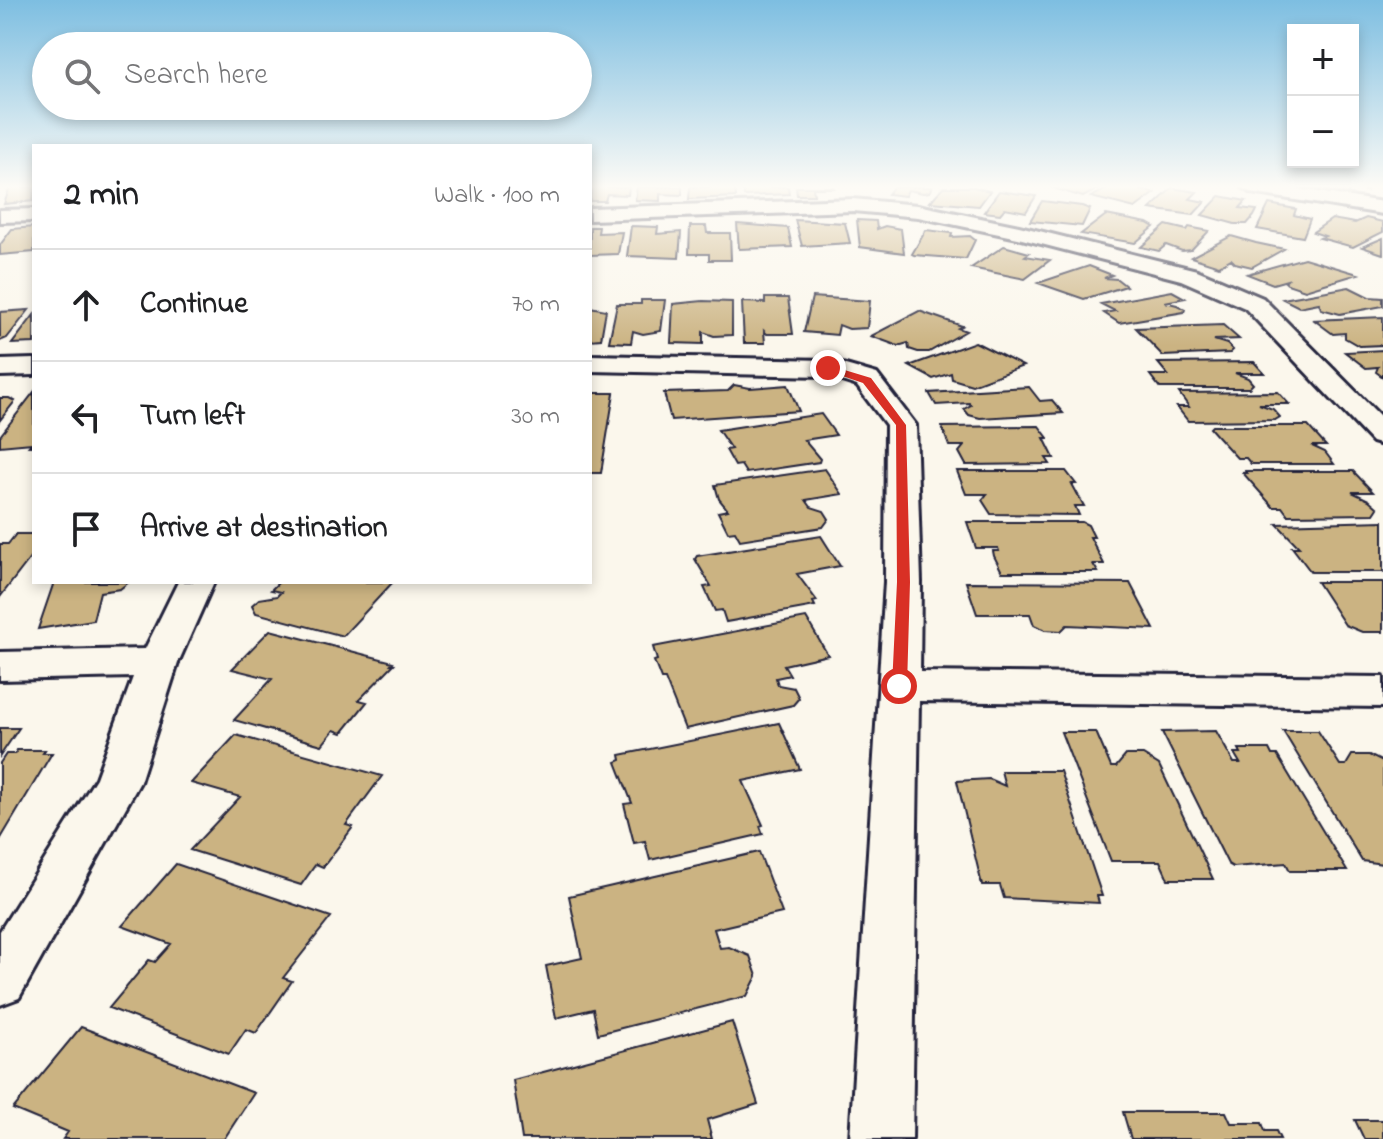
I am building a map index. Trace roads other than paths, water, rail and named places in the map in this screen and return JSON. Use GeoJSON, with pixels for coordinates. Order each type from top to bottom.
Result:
{"type":"FeatureCollection","features":[{"type":"Feature","properties":{"kind":"street"},"geometry":{"type":"LineString","coordinates":[[1051,240],[1189,275],[1254,303],[1383,436]]}},
{"type":"Feature","properties":{"kind":"street"},"geometry":{"type":"LineString","coordinates":[[592,363],[828,368],[867,380],[901,425],[903,582],[881,1139]]}},
{"type":"Feature","properties":{"kind":"street"},"geometry":{"type":"LineString","coordinates":[[0,368],[32,367]]}},
{"type":"Feature","properties":{"kind":"street"},"geometry":{"type":"LineString","coordinates":[[0,980],[117,782],[158,663],[195,584]]}},
{"type":"Feature","properties":{"kind":"street"},"geometry":{"type":"LineString","coordinates":[[0,666],[158,663]]}},
{"type":"Feature","properties":{"kind":"street"},"geometry":{"type":"LineString","coordinates":[[899,686],[1383,692]]}}]}
